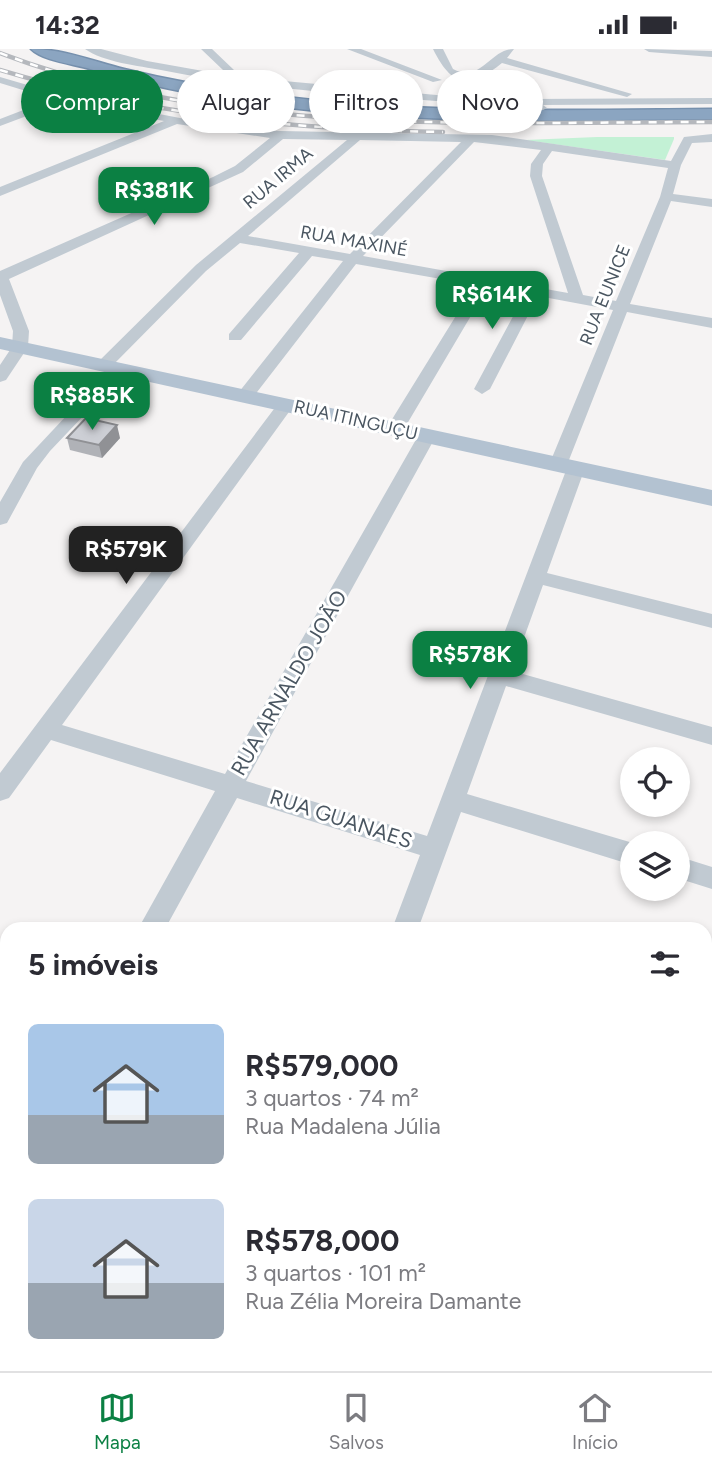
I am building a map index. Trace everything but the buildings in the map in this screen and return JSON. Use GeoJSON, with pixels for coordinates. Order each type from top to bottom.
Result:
{"type":"FeatureCollection","features":[{"type":"Feature","properties":{"kind":"highway"},"geometry":{"type":"LineString","coordinates":[[38,49],[119,73],[196,88],[309,102]]}},
{"type":"Feature","properties":{"kind":"highway"},"geometry":{"type":"LineString","coordinates":[[54,49],[114,66],[198,84],[309,97]]}},
{"type":"Feature","properties":{"kind":"highway"},"geometry":{"type":"LineString","coordinates":[[543,108],[712,112]]}},
{"type":"Feature","properties":{"kind":"highway"},"geometry":{"type":"LineString","coordinates":[[543,112],[712,112]]}},
{"type":"Feature","properties":{"kind":"main road","name":"RUA ITINGUÇU"},"geometry":{"type":"LineString","coordinates":[[10,345],[712,498]]}},
{"type":"Feature","properties":{"kind":"street"},"geometry":{"type":"LineString","coordinates":[[90,49],[177,70]]}},
{"type":"Feature","properties":{"kind":"street"},"geometry":{"type":"LineString","coordinates":[[206,49],[229,70]]}},
{"type":"Feature","properties":{"kind":"street"},"geometry":{"type":"LineString","coordinates":[[352,49],[437,83]]}},
{"type":"Feature","properties":{"kind":"street"},"geometry":{"type":"LineString","coordinates":[[438,49],[448,70]]}},
{"type":"Feature","properties":{"kind":"street"},"geometry":{"type":"LineString","coordinates":[[494,70],[499,59],[512,49]]}},
{"type":"Feature","properties":{"kind":"street"},"geometry":{"type":"LineString","coordinates":[[649,49],[712,54]]}},
{"type":"Feature","properties":{"kind":"street"},"geometry":{"type":"LineString","coordinates":[[499,59],[627,93],[638,102]]}},
{"type":"Feature","properties":{"kind":"street"},"geometry":{"type":"LineString","coordinates":[[0,79],[21,86]]}},
{"type":"Feature","properties":{"kind":"street"},"geometry":{"type":"LineString","coordinates":[[423,92],[437,80]]}},
{"type":"Feature","properties":{"kind":"street"},"geometry":{"type":"LineString","coordinates":[[543,101],[712,101]]}},
{"type":"Feature","properties":{"kind":"street"},"geometry":{"type":"LineString","coordinates":[[0,123],[21,115]]}},
{"type":"Feature","properties":{"kind":"street"},"geometry":{"type":"LineString","coordinates":[[163,118],[280,135],[471,138],[675,165]]}},
{"type":"Feature","properties":{"kind":"street"},"geometry":{"type":"LineString","coordinates":[[0,192],[176,121]]}},
{"type":"Feature","properties":{"kind":"street"},"geometry":{"type":"LineString","coordinates":[[0,377],[10,345],[21,331],[1,276],[239,169],[280,135]]}},
{"type":"Feature","properties":{"kind":"street","name":"RUA IRMA"},"geometry":{"type":"LineString","coordinates":[[0,519],[29,466],[44,447],[201,268],[356,138]]}},
{"type":"Feature","properties":{"kind":"street"},"geometry":{"type":"LineString","coordinates":[[245,396],[351,261],[471,138]]}},
{"type":"Feature","properties":{"kind":"street","name":"RUA EUNICE"},"geometry":{"type":"LineString","coordinates":[[408,922],[537,577],[567,466],[620,307],[666,197],[675,165],[688,140],[712,138]]}},
{"type":"Feature","properties":{"kind":"street"},"geometry":{"type":"LineString","coordinates":[[549,147],[537,164],[536,176],[577,299]]}},
{"type":"Feature","properties":{"kind":"street"},"geometry":{"type":"LineString","coordinates":[[666,197],[712,203]]}},
{"type":"Feature","properties":{"kind":"street","name":"RUA MAXINÉ"},"geometry":{"type":"LineString","coordinates":[[237,238],[351,261],[712,323]]}},
{"type":"Feature","properties":{"kind":"street"},"geometry":{"type":"LineString","coordinates":[[235,337],[308,252]]}},
{"type":"Feature","properties":{"kind":"street"},"geometry":{"type":"LineString","coordinates":[[395,429],[483,283]]}},
{"type":"Feature","properties":{"kind":"street"},"geometry":{"type":"LineString","coordinates":[[482,389],[533,292]]}},
{"type":"Feature","properties":{"kind":"street"},"geometry":{"type":"LineString","coordinates":[[0,791],[286,405]]}},
{"type":"Feature","properties":{"kind":"street","name":"RUA ARNALDO JOÃO"},"geometry":{"type":"LineString","coordinates":[[154,922],[427,436]]}},
{"type":"Feature","properties":{"kind":"street"},"geometry":{"type":"LineString","coordinates":[[537,577],[712,621]]}},
{"type":"Feature","properties":{"kind":"street"},"geometry":{"type":"LineString","coordinates":[[499,676],[712,736]]}},
{"type":"Feature","properties":{"kind":"street","name":"RUA GUANAES"},"geometry":{"type":"LineString","coordinates":[[45,729],[435,849]]}},
{"type":"Feature","properties":{"kind":"street"},"geometry":{"type":"LineString","coordinates":[[453,800],[620,850]]}},
{"type":"Feature","properties":{"kind":"street"},"geometry":{"type":"LineString","coordinates":[[690,871],[712,878]]}},
{"type":"Feature","properties":{"kind":"green space"},"geometry":{"type":"Polygon","coordinates":[[[597,137],[674,139],[665,160],[525,140],[597,137]]]}},
{"type":"Feature","properties":{"kind":"railway"},"geometry":{"type":"LineString","coordinates":[[0,53],[84,80],[171,99],[261,112],[443,122],[712,122]]}},
{"type":"Feature","properties":{"kind":"railway"},"geometry":{"type":"LineString","coordinates":[[0,70],[109,98],[219,117],[330,128],[437,132]]}}]}
